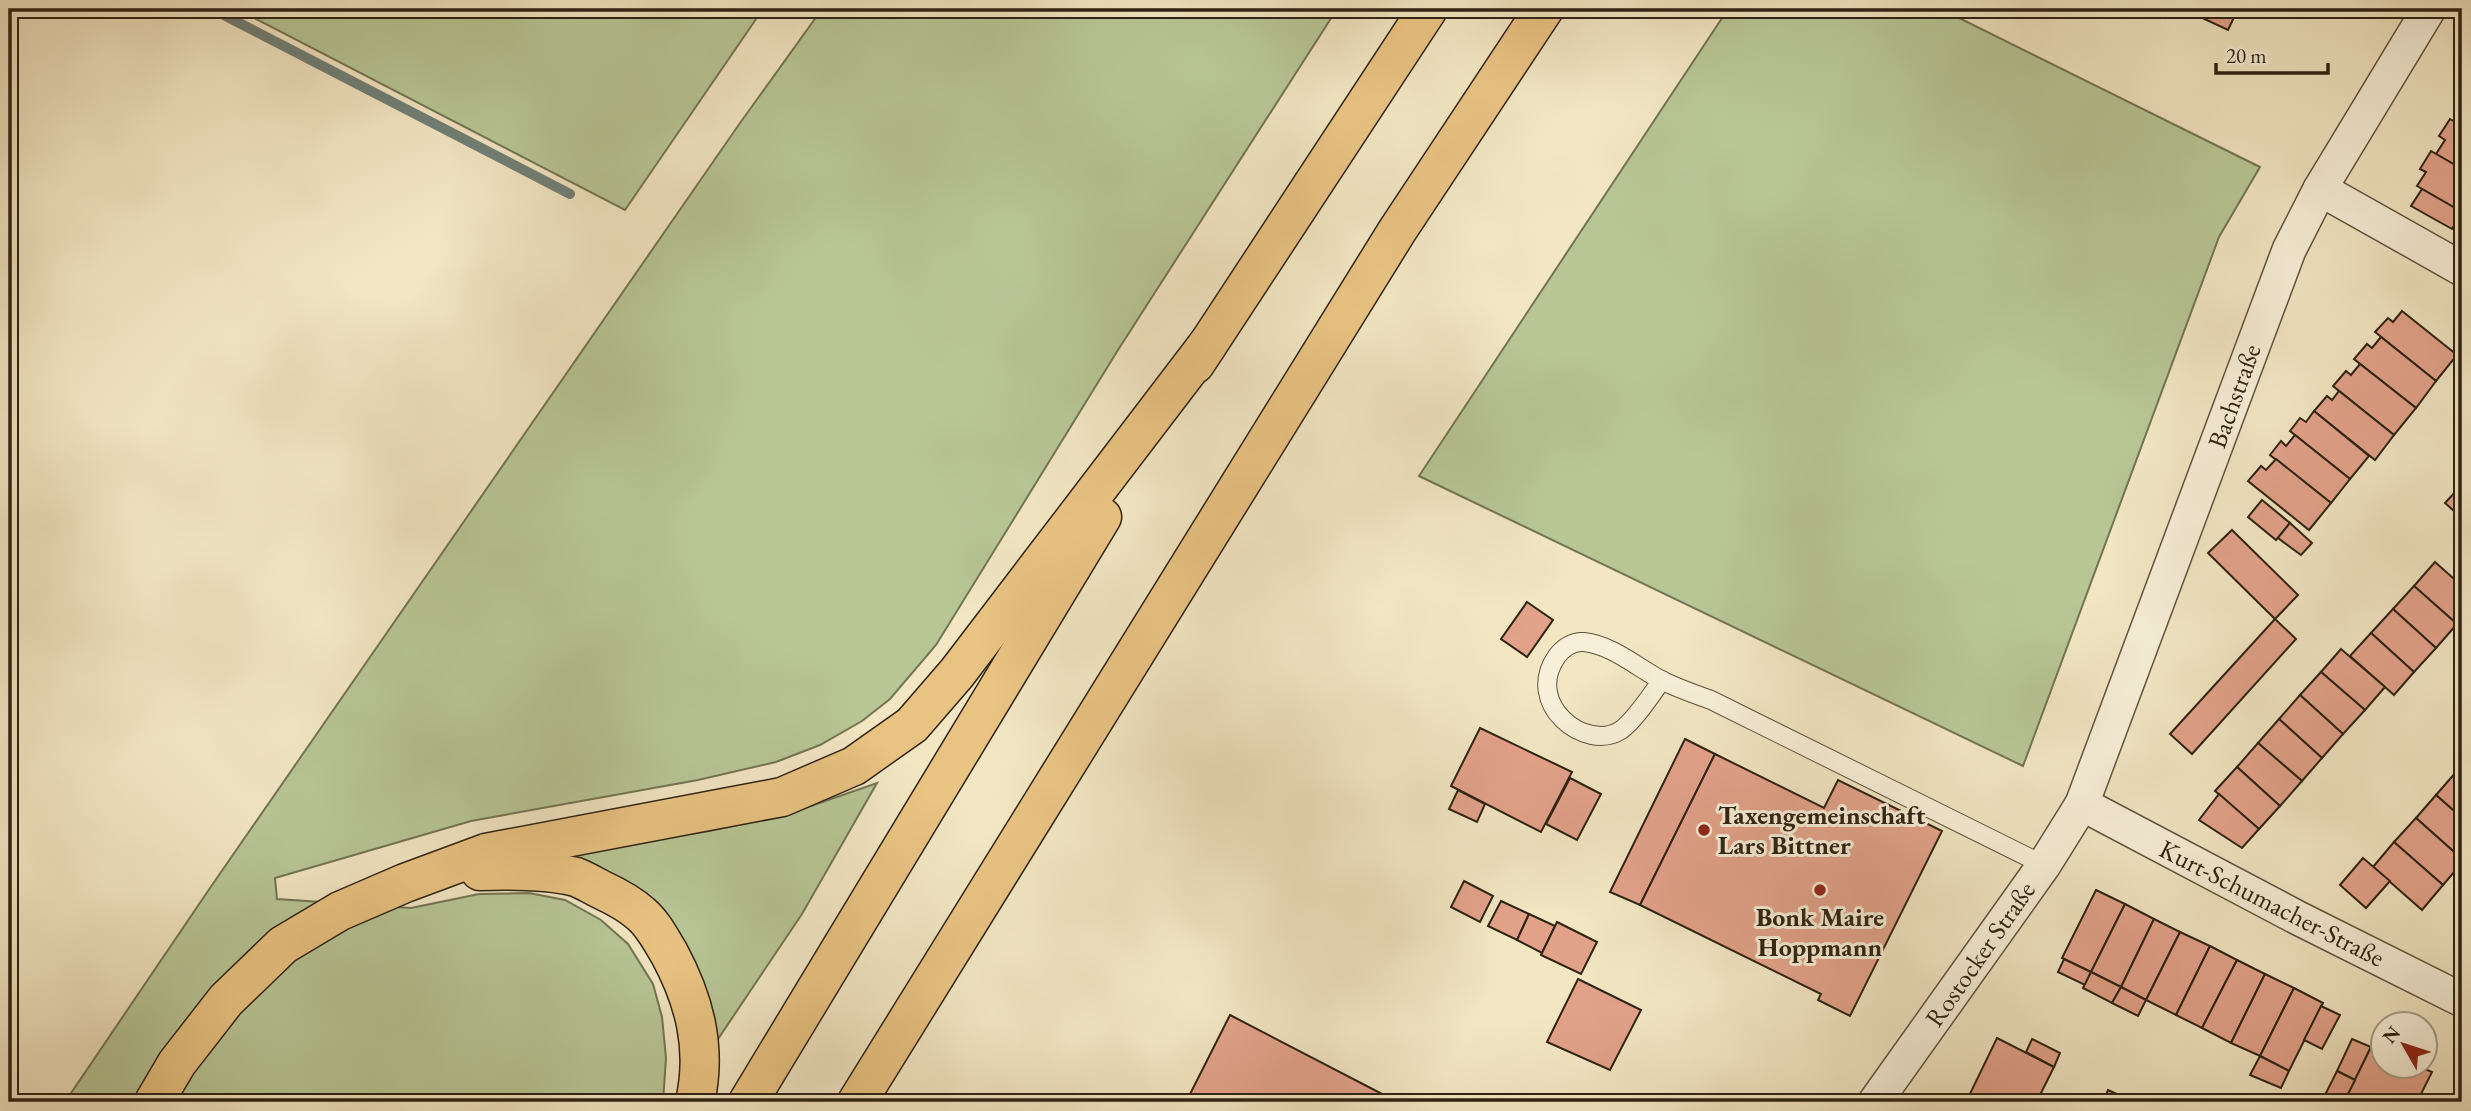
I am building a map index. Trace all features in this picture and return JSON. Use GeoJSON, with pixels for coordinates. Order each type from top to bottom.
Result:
{"type":"FeatureCollection","features":[{"type":"Feature","properties":{"kind":"highway"},"geometry":{"type":"LineString","coordinates":[[748,1102],[1208,344],[1428,9]]}},
{"type":"Feature","properties":{"kind":"highway"},"geometry":{"type":"LineString","coordinates":[[857,1102],[1397,231],[1545,9]]}},
{"type":"Feature","properties":{"kind":"highway"},"geometry":{"type":"LineString","coordinates":[[154,1102],[177,1063],[226,1000],[283,945],[340,911],[486,853],[782,797],[854,766],[912,725],[957,673],[1208,344]]}},
{"type":"Feature","properties":{"kind":"highway"},"geometry":{"type":"LineString","coordinates":[[405,883],[458,873],[511,869],[576,877],[620,898],[643,915],[660,938],[684,980],[697,1024],[700,1042],[699,1083],[695,1102]]}},
{"type":"Feature","properties":{"kind":"street","name":"Bachstraße"},"geometry":{"type":"LineString","coordinates":[[2082,804],[2289,250],[2320,189],[2428,9]]}},
{"type":"Feature","properties":{"kind":"street"},"geometry":{"type":"LineString","coordinates":[[2320,189],[2462,270]]}},
{"type":"Feature","properties":{"kind":"street","name":"Rostocker Straße"},"geometry":{"type":"LineString","coordinates":[[1875,1102],[2044,865],[2082,804]]}},
{"type":"Feature","properties":{"kind":"street","name":"Kurt-Schumacher-Straße"},"geometry":{"type":"LineString","coordinates":[[2082,804],[2298,918],[2462,1000]]}},
{"type":"Feature","properties":{"kind":"lane"},"geometry":{"type":"LineString","coordinates":[[1662,680],[1620,730],[1595,735],[1584,732],[1555,712],[1546,692],[1549,668],[1563,649],[1580,642],[1599,645],[1662,680],[1711,700],[2044,865]]}},
{"type":"Feature","properties":{"kind":"green space"},"geometry":{"type":"Polygon","coordinates":[[[237,9],[763,9],[625,210],[237,9]]]}},
{"type":"Feature","properties":{"kind":"green space"},"geometry":{"type":"Polygon","coordinates":[[[822,9],[1337,9],[1118,350],[936,645],[890,699],[862,721],[820,745],[776,762],[698,780],[471,821],[275,878],[277,899],[411,908],[479,894],[529,893],[565,900],[601,920],[628,944],[653,984],[662,1017],[666,1058],[663,1102],[65,1102],[210,888],[740,123],[822,9]]]}},
{"type":"Feature","properties":{"kind":"green space"},"geometry":{"type":"Polygon","coordinates":[[[1728,9],[1941,9],[2260,167],[2219,237],[2023,766],[1419,476],[1728,9]]]}},
{"type":"Feature","properties":{"kind":"green space"},"geometry":{"type":"Polygon","coordinates":[[[877,783],[802,914],[718,1039],[707,996],[548,855],[709,831],[785,815],[877,783]]]}},
{"type":"Feature","properties":{"kind":"building"},"geometry":{"type":"Polygon","coordinates":[[[2146,9],[2169,9],[2165,18],[2146,9]]]}},
{"type":"Feature","properties":{"kind":"building"},"geometry":{"type":"Polygon","coordinates":[[[2183,9],[2238,9],[2228,30],[2183,9]]]}},
{"type":"Feature","properties":{"kind":"building"},"geometry":{"type":"Polygon","coordinates":[[[2450,119],[2462,126],[2462,169],[2436,154],[2445,140],[2439,136],[2450,119]]]}},
{"type":"Feature","properties":{"kind":"building"},"geometry":{"type":"Polygon","coordinates":[[[2431,151],[2462,169],[2462,212],[2417,186],[2426,172],[2420,169],[2431,151]]]}},
{"type":"Feature","properties":{"kind":"building"},"geometry":{"type":"Polygon","coordinates":[[[2422,189],[2462,212],[2452,229],[2411,206],[2422,189]]]}},
{"type":"Feature","properties":{"kind":"building"},"geometry":{"type":"Polygon","coordinates":[[[2402,311],[2457,355],[2436,381],[2375,332],[2388,318],[2393,322],[2402,311]]]}},
{"type":"Feature","properties":{"kind":"building"},"geometry":{"type":"Polygon","coordinates":[[[2381,337],[2436,381],[2416,408],[2354,359],[2367,344],[2372,348],[2381,337]]]}},
{"type":"Feature","properties":{"kind":"building"},"geometry":{"type":"Polygon","coordinates":[[[2360,364],[2416,408],[2394,435],[2333,386],[2346,371],[2351,375],[2360,364]]]}},
{"type":"Feature","properties":{"kind":"building"},"geometry":{"type":"Polygon","coordinates":[[[2339,391],[2394,435],[2375,460],[2314,411],[2327,396],[2332,400],[2339,391]]]}},
{"type":"Feature","properties":{"kind":"building"},"geometry":{"type":"Polygon","coordinates":[[[2314,411],[2369,456],[2350,479],[2290,431],[2300,418],[2306,422],[2314,411]]]}},
{"type":"Feature","properties":{"kind":"building"},"geometry":{"type":"Polygon","coordinates":[[[2295,435],[2350,479],[2331,503],[2270,455],[2281,441],[2286,446],[2295,435]]]}},
{"type":"Feature","properties":{"kind":"building"},"geometry":{"type":"Polygon","coordinates":[[[2276,459],[2331,503],[2309,530],[2248,481],[2261,466],[2266,470],[2276,459]]]}},
{"type":"Feature","properties":{"kind":"building"},"geometry":{"type":"Polygon","coordinates":[[[2457,490],[2462,495],[2462,518],[2445,503],[2457,490]]]}},
{"type":"Feature","properties":{"kind":"building"},"geometry":{"type":"Polygon","coordinates":[[[2262,500],[2290,523],[2276,540],[2248,517],[2262,500]]]}},
{"type":"Feature","properties":{"kind":"building"},"geometry":{"type":"Polygon","coordinates":[[[2290,523],[2312,543],[2301,555],[2278,538],[2290,523]]]}},
{"type":"Feature","properties":{"kind":"building"},"geometry":{"type":"Polygon","coordinates":[[[2232,530],[2298,595],[2275,619],[2208,553],[2232,530]]]}},
{"type":"Feature","properties":{"kind":"building"},"geometry":{"type":"Polygon","coordinates":[[[2435,562],[2462,586],[2462,618],[2457,624],[2414,586],[2435,562]]]}},
{"type":"Feature","properties":{"kind":"building"},"geometry":{"type":"Polygon","coordinates":[[[2414,586],[2457,624],[2436,648],[2393,609],[2414,586]]]}},
{"type":"Feature","properties":{"kind":"building"},"geometry":{"type":"Polygon","coordinates":[[[1527,602],[1553,620],[1527,657],[1501,639],[1527,602]]]}},
{"type":"Feature","properties":{"kind":"building"},"geometry":{"type":"Polygon","coordinates":[[[2393,609],[2436,648],[2414,672],[2371,633],[2393,609]]]}},
{"type":"Feature","properties":{"kind":"building"},"geometry":{"type":"Polygon","coordinates":[[[2275,619],[2296,639],[2192,754],[2170,734],[2275,619]]]}},
{"type":"Feature","properties":{"kind":"building"},"geometry":{"type":"Polygon","coordinates":[[[2371,633],[2414,672],[2394,695],[2350,656],[2371,633]]]}},
{"type":"Feature","properties":{"kind":"building"},"geometry":{"type":"Polygon","coordinates":[[[2341,649],[2385,687],[2365,710],[2321,672],[2341,649]]]}},
{"type":"Feature","properties":{"kind":"building"},"geometry":{"type":"Polygon","coordinates":[[[2321,672],[2365,710],[2343,734],[2300,695],[2321,672]]]}},
{"type":"Feature","properties":{"kind":"building"},"geometry":{"type":"Polygon","coordinates":[[[2300,695],[2343,734],[2322,758],[2279,719],[2300,695]]]}},
{"type":"Feature","properties":{"kind":"building"},"geometry":{"type":"Polygon","coordinates":[[[2279,719],[2322,758],[2302,781],[2258,743],[2279,719]]]}},
{"type":"Feature","properties":{"kind":"building"},"geometry":{"type":"Polygon","coordinates":[[[1480,728],[1572,772],[1541,832],[1451,786],[1480,728]]]}},
{"type":"Feature","properties":{"kind":"building"},"geometry":{"type":"Polygon","coordinates":[[[1685,739],[1715,754],[1640,905],[1610,892],[1685,739]]]}},
{"type":"Feature","properties":{"kind":"building"},"geometry":{"type":"Polygon","coordinates":[[[2258,743],[2302,781],[2280,806],[2237,767],[2258,743]]]}},
{"type":"Feature","properties":{"kind":"building"},"geometry":{"type":"Polygon","coordinates":[[[1715,754],[1824,808],[1838,780],[1942,831],[1850,1016],[1818,1000],[1821,994],[1640,905],[1715,754]]]}},
{"type":"Feature","properties":{"kind":"building"},"geometry":{"type":"Polygon","coordinates":[[[2237,767],[2280,806],[2259,829],[2215,791],[2237,767]]]}},
{"type":"Feature","properties":{"kind":"building"},"geometry":{"type":"Polygon","coordinates":[[[2457,771],[2462,775],[2462,818],[2436,795],[2457,771]]]}},
{"type":"Feature","properties":{"kind":"building"},"geometry":{"type":"Polygon","coordinates":[[[1570,778],[1601,794],[1577,840],[1546,824],[1570,778]]]}},
{"type":"Feature","properties":{"kind":"building"},"geometry":{"type":"Polygon","coordinates":[[[1458,790],[1485,804],[1477,822],[1449,809],[1458,790]]]}},
{"type":"Feature","properties":{"kind":"building"},"geometry":{"type":"Polygon","coordinates":[[[2219,794],[2259,829],[2242,848],[2199,820],[2219,794]]]}},
{"type":"Feature","properties":{"kind":"building"},"geometry":{"type":"Polygon","coordinates":[[[2436,795],[2462,818],[2462,859],[2416,818],[2436,795]]]}},
{"type":"Feature","properties":{"kind":"building"},"geometry":{"type":"Polygon","coordinates":[[[2416,818],[2462,859],[2462,863],[2443,885],[2394,842],[2416,818]]]}},
{"type":"Feature","properties":{"kind":"building"},"geometry":{"type":"Polygon","coordinates":[[[2394,842],[2443,885],[2422,910],[2373,867],[2394,842]]]}},
{"type":"Feature","properties":{"kind":"building"},"geometry":{"type":"Polygon","coordinates":[[[2363,858],[2390,881],[2366,908],[2340,885],[2363,858]]]}},
{"type":"Feature","properties":{"kind":"building"},"geometry":{"type":"Polygon","coordinates":[[[1464,881],[1493,896],[1480,922],[1451,907],[1464,881]]]}},
{"type":"Feature","properties":{"kind":"building"},"geometry":{"type":"Polygon","coordinates":[[[2096,890],[2125,904],[2091,972],[2062,958],[2096,890]]]}},
{"type":"Feature","properties":{"kind":"building"},"geometry":{"type":"Polygon","coordinates":[[[1501,901],[1529,914],[1517,940],[1488,926],[1501,901]]]}},
{"type":"Feature","properties":{"kind":"building"},"geometry":{"type":"Polygon","coordinates":[[[2125,904],[2154,919],[2121,987],[2091,972],[2125,904]]]}},
{"type":"Feature","properties":{"kind":"building"},"geometry":{"type":"Polygon","coordinates":[[[1529,914],[1555,926],[1542,953],[1517,940],[1529,914]]]}},
{"type":"Feature","properties":{"kind":"building"},"geometry":{"type":"Polygon","coordinates":[[[2154,919],[2180,932],[2146,1000],[2121,987],[2154,919]]]}},
{"type":"Feature","properties":{"kind":"building"},"geometry":{"type":"Polygon","coordinates":[[[1557,922],[1597,942],[1581,974],[1541,955],[1557,922]]]}},
{"type":"Feature","properties":{"kind":"building"},"geometry":{"type":"Polygon","coordinates":[[[2180,932],[2210,946],[2176,1015],[2146,1000],[2180,932]]]}},
{"type":"Feature","properties":{"kind":"building"},"geometry":{"type":"Polygon","coordinates":[[[2210,946],[2237,960],[2202,1028],[2176,1015],[2210,946]]]}},
{"type":"Feature","properties":{"kind":"building"},"geometry":{"type":"Polygon","coordinates":[[[2064,959],[2091,972],[2085,985],[2058,972],[2064,959]]]}},
{"type":"Feature","properties":{"kind":"building"},"geometry":{"type":"Polygon","coordinates":[[[2237,960],[2265,974],[2231,1043],[2202,1028],[2237,960]]]}},
{"type":"Feature","properties":{"kind":"building"},"geometry":{"type":"Polygon","coordinates":[[[2091,972],[2121,987],[2112,1003],[2083,988],[2091,972]]]}},
{"type":"Feature","properties":{"kind":"building"},"geometry":{"type":"Polygon","coordinates":[[[2265,974],[2294,988],[2260,1056],[2231,1043],[2265,974]]]}},
{"type":"Feature","properties":{"kind":"building"},"geometry":{"type":"Polygon","coordinates":[[[1578,979],[1641,1010],[1610,1070],[1547,1042],[1578,979]]]}},
{"type":"Feature","properties":{"kind":"building"},"geometry":{"type":"Polygon","coordinates":[[[2121,987],[2146,1000],[2138,1016],[2112,1003],[2121,987]]]}},
{"type":"Feature","properties":{"kind":"building"},"geometry":{"type":"Polygon","coordinates":[[[2294,988],[2323,1003],[2289,1071],[2260,1056],[2294,988]]]}},
{"type":"Feature","properties":{"kind":"building"},"geometry":{"type":"Polygon","coordinates":[[[2321,1006],[2340,1015],[2322,1049],[2304,1040],[2321,1006]]]}},
{"type":"Feature","properties":{"kind":"building"},"geometry":{"type":"Polygon","coordinates":[[[1230,1015],[1386,1096],[1383,1102],[1186,1102],[1230,1015]]]}},
{"type":"Feature","properties":{"kind":"building"},"geometry":{"type":"Polygon","coordinates":[[[1997,1038],[2054,1067],[2037,1101],[2040,1102],[1966,1102],[1997,1038]]]}},
{"type":"Feature","properties":{"kind":"building"},"geometry":{"type":"Polygon","coordinates":[[[2032,1039],[2060,1053],[2054,1067],[2026,1052],[2032,1039]]]}},
{"type":"Feature","properties":{"kind":"building"},"geometry":{"type":"Polygon","coordinates":[[[2352,1039],[2370,1047],[2355,1080],[2337,1071],[2352,1039]]]}},
{"type":"Feature","properties":{"kind":"building"},"geometry":{"type":"Polygon","coordinates":[[[2370,1049],[2370,1080],[2428,1080],[2417,1102],[2344,1102],[2370,1049]]]}},
{"type":"Feature","properties":{"kind":"building"},"geometry":{"type":"Polygon","coordinates":[[[2260,1056],[2289,1071],[2281,1088],[2250,1075],[2260,1056]]]}},
{"type":"Feature","properties":{"kind":"building"},"geometry":{"type":"Polygon","coordinates":[[[2337,1071],[2355,1080],[2344,1102],[2324,1097],[2337,1071]]]}},
{"type":"Feature","properties":{"kind":"building"},"geometry":{"type":"Polygon","coordinates":[[[2108,1090],[2134,1102],[2103,1102],[2108,1090]]]}},
{"type":"Feature","properties":{"kind":"waterway"},"geometry":{"type":"LineString","coordinates":[[212,9],[570,194]]}},
{"type":"Feature","properties":{"kind":"place","name":"Taxengemeinschaft Lars Bittner"},"geometry":{"type":"Point","coordinates":[1704,830]}},
{"type":"Feature","properties":{"kind":"place","name":"Bonk Maire Hoppmann"},"geometry":{"type":"Point","coordinates":[1820,890]}}]}
